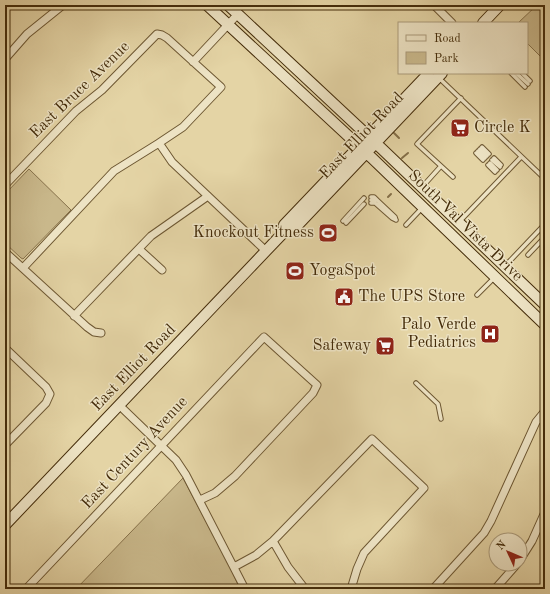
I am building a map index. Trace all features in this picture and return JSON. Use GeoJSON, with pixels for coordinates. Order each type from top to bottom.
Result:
{"type":"FeatureCollection","features":[{"type":"Feature","properties":{"kind":"main road","name":"South Val Vista Drive"},"geometry":{"type":"LineString","coordinates":[[208,5],[363,149],[545,325]]}},
{"type":"Feature","properties":{"kind":"main road","name":"South Val Vista Drive"},"geometry":{"type":"LineString","coordinates":[[228,5],[545,305]]}},
{"type":"Feature","properties":{"kind":"main road"},"geometry":{"type":"LineString","coordinates":[[484,22],[500,5]]}},
{"type":"Feature","properties":{"kind":"main road","name":"East Elliot Road"},"geometry":{"type":"LineString","coordinates":[[284,232],[284,225],[324,183],[363,149],[437,74]]}},
{"type":"Feature","properties":{"kind":"main road","name":"East Elliot Road"},"geometry":{"type":"LineString","coordinates":[[5,524],[284,232],[292,231],[314,208],[363,149]]}},
{"type":"Feature","properties":{"kind":"main road"},"geometry":{"type":"LineString","coordinates":[[314,208],[315,200],[323,192],[324,183]]}},
{"type":"Feature","properties":{"kind":"main road"},"geometry":{"type":"LineString","coordinates":[[495,276],[505,266]]}},
{"type":"Feature","properties":{"kind":"street"},"geometry":{"type":"LineString","coordinates":[[5,59],[27,34],[63,5]]}},
{"type":"Feature","properties":{"kind":"street"},"geometry":{"type":"LineString","coordinates":[[434,5],[451,22]]}},
{"type":"Feature","properties":{"kind":"street"},"geometry":{"type":"LineString","coordinates":[[22,268],[114,171],[160,143],[183,126],[221,87],[193,62],[238,14]]}},
{"type":"Feature","properties":{"kind":"street","name":"East Bruce Avenue"},"geometry":{"type":"LineString","coordinates":[[5,185],[76,111],[102,90],[152,38],[159,34],[167,38],[193,62]]}},
{"type":"Feature","properties":{"kind":"street"},"geometry":{"type":"LineString","coordinates":[[160,143],[172,162],[266,251]]}},
{"type":"Feature","properties":{"kind":"street"},"geometry":{"type":"LineString","coordinates":[[74,316],[151,236],[208,196]]}},
{"type":"Feature","properties":{"kind":"street"},"geometry":{"type":"LineString","coordinates":[[139,249],[162,270]]}},
{"type":"Feature","properties":{"kind":"street"},"geometry":{"type":"LineString","coordinates":[[5,252],[90,330],[101,333]]}},
{"type":"Feature","properties":{"kind":"street","name":"East Century Avenue"},"geometry":{"type":"LineString","coordinates":[[26,589],[264,337],[316,385],[313,393],[235,476],[215,493],[200,500]]}},
{"type":"Feature","properties":{"kind":"street"},"geometry":{"type":"LineString","coordinates":[[5,348],[46,387],[50,394],[46,403],[5,445]]}},
{"type":"Feature","properties":{"kind":"street"},"geometry":{"type":"LineString","coordinates":[[119,405],[176,460],[200,500],[245,589]]}},
{"type":"Feature","properties":{"kind":"street"},"geometry":{"type":"LineString","coordinates":[[433,589],[484,533],[536,422],[545,411]]}},
{"type":"Feature","properties":{"kind":"street"},"geometry":{"type":"LineString","coordinates":[[234,567],[256,555],[273,541],[372,439],[424,488],[364,553],[351,589]]}},
{"type":"Feature","properties":{"kind":"street"},"geometry":{"type":"LineString","coordinates":[[528,548],[545,512]]}},
{"type":"Feature","properties":{"kind":"street"},"geometry":{"type":"LineString","coordinates":[[273,541],[288,567],[305,589]]}},
{"type":"Feature","properties":{"kind":"street"},"geometry":{"type":"LineString","coordinates":[[495,589],[510,572]]}},
{"type":"Feature","properties":{"kind":"lane"},"geometry":{"type":"LineString","coordinates":[[437,74],[545,179]]}},
{"type":"Feature","properties":{"kind":"lane"},"geometry":{"type":"LineString","coordinates":[[512,74],[528,84]]}},
{"type":"Feature","properties":{"kind":"lane"},"geometry":{"type":"LineString","coordinates":[[517,74],[528,84]]}},
{"type":"Feature","properties":{"kind":"lane"},"geometry":{"type":"LineString","coordinates":[[523,74],[528,84]]}},
{"type":"Feature","properties":{"kind":"lane"},"geometry":{"type":"LineString","coordinates":[[453,177],[417,144],[461,98]]}},
{"type":"Feature","properties":{"kind":"lane"},"geometry":{"type":"LineString","coordinates":[[479,150],[486,157],[479,150]]}},
{"type":"Feature","properties":{"kind":"lane"},"geometry":{"type":"LineString","coordinates":[[459,222],[521,157]]}},
{"type":"Feature","properties":{"kind":"lane"},"geometry":{"type":"LineString","coordinates":[[491,161],[498,169],[491,161]]}},
{"type":"Feature","properties":{"kind":"lane"},"geometry":{"type":"LineString","coordinates":[[422,187],[441,166]]}},
{"type":"Feature","properties":{"kind":"lane"},"geometry":{"type":"LineString","coordinates":[[371,200],[377,200],[395,217],[396,220],[371,200]]}},
{"type":"Feature","properties":{"kind":"lane"},"geometry":{"type":"LineString","coordinates":[[344,222],[364,201]]}},
{"type":"Feature","properties":{"kind":"lane"},"geometry":{"type":"LineString","coordinates":[[406,225],[423,206]]}},
{"type":"Feature","properties":{"kind":"lane"},"geometry":{"type":"LineString","coordinates":[[505,266],[545,224]]}},
{"type":"Feature","properties":{"kind":"lane"},"geometry":{"type":"LineString","coordinates":[[528,255],[545,237]]}},
{"type":"Feature","properties":{"kind":"lane"},"geometry":{"type":"LineString","coordinates":[[477,294],[495,276]]}},
{"type":"Feature","properties":{"kind":"lane"},"geometry":{"type":"LineString","coordinates":[[416,383],[438,404],[441,419]]}},
{"type":"Feature","properties":{"kind":"green space"},"geometry":{"type":"Polygon","coordinates":[[[537,5],[545,5],[545,55],[542,58],[528,44],[528,22],[519,22],[537,5]]]}},
{"type":"Feature","properties":{"kind":"green space"},"geometry":{"type":"Polygon","coordinates":[[[29,169],[71,210],[23,259],[5,243],[5,194],[29,169]]]}},
{"type":"Feature","properties":{"kind":"green space"},"geometry":{"type":"Polygon","coordinates":[[[183,478],[240,589],[76,589],[183,478]]]}},
{"type":"Feature","properties":{"kind":"waterway"},"geometry":{"type":"LineString","coordinates":[[394,133],[399,138]]}},
{"type":"Feature","properties":{"kind":"waterway"},"geometry":{"type":"LineString","coordinates":[[402,158],[408,153]]}},
{"type":"Feature","properties":{"kind":"waterway"},"geometry":{"type":"LineString","coordinates":[[388,197],[391,194]]}},
{"type":"Feature","properties":{"kind":"place","name":"Circle K"},"geometry":{"type":"Point","coordinates":[460,128]}},
{"type":"Feature","properties":{"kind":"place","name":"Knockout Fitness"},"geometry":{"type":"Point","coordinates":[328,233]}},
{"type":"Feature","properties":{"kind":"place","name":"YogaSpot"},"geometry":{"type":"Point","coordinates":[295,271]}},
{"type":"Feature","properties":{"kind":"place","name":"The UPS Store"},"geometry":{"type":"Point","coordinates":[344,297]}},
{"type":"Feature","properties":{"kind":"place","name":"Palo Verde Pediatrics"},"geometry":{"type":"Point","coordinates":[490,334]}},
{"type":"Feature","properties":{"kind":"place","name":"Safeway"},"geometry":{"type":"Point","coordinates":[385,346]}}]}
